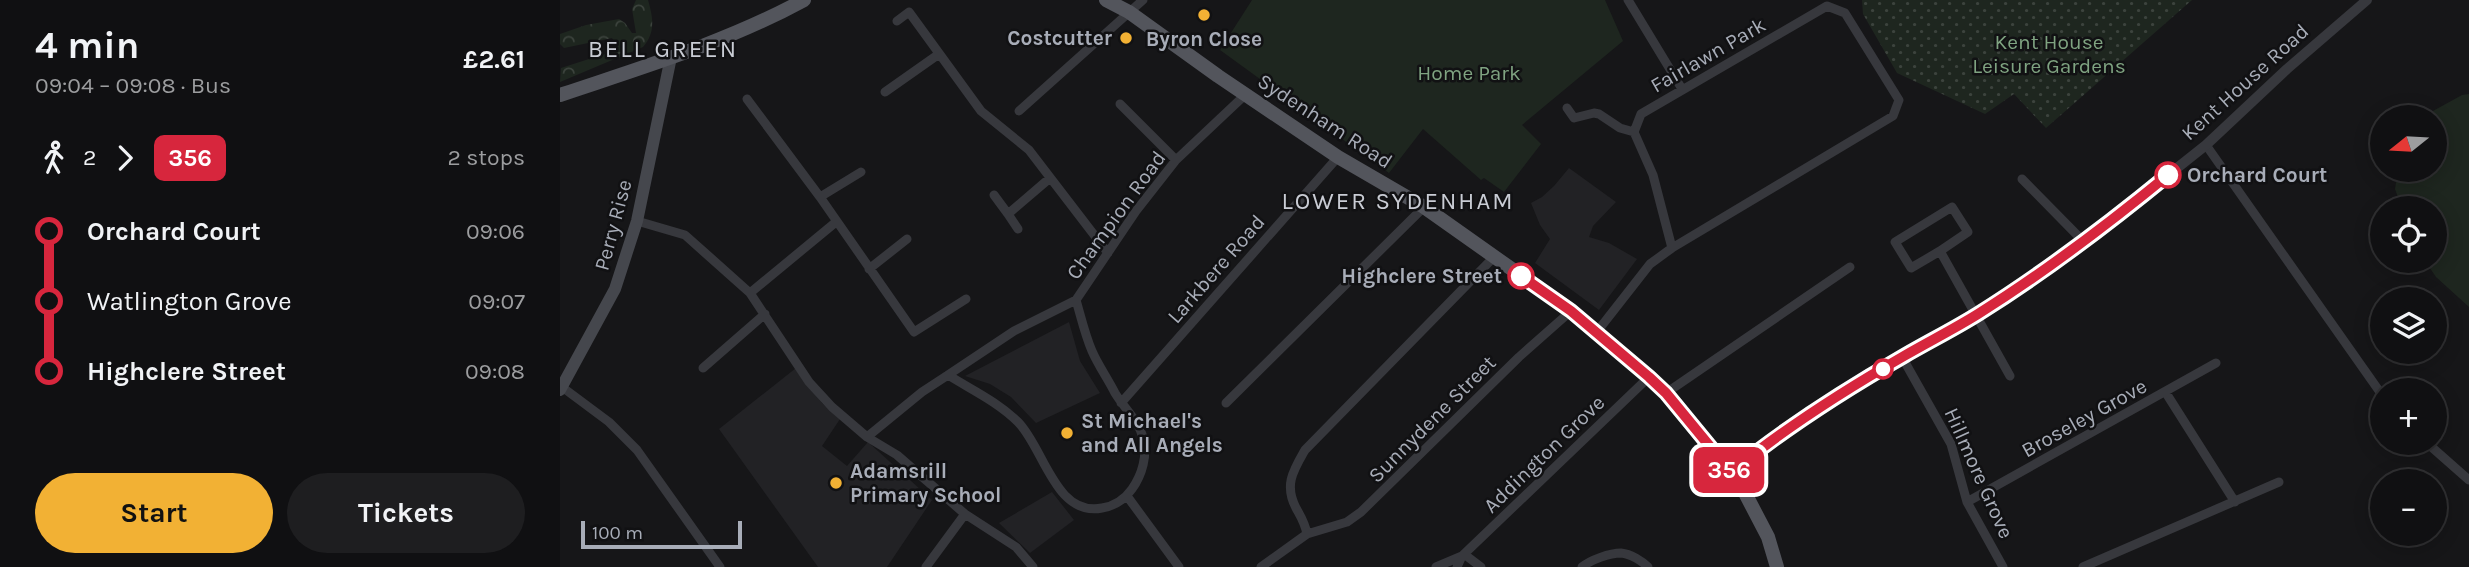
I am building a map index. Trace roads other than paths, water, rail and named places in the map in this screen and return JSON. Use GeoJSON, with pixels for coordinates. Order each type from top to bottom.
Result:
{"type":"FeatureCollection","features":[{"type":"Feature","properties":{"kind":"main road"},"geometry":{"type":"LineString","coordinates":[[560,95],[755,25],[804,0]]}},
{"type":"Feature","properties":{"kind":"main road","name":"Sydenham Road"},"geometry":{"type":"LineString","coordinates":[[1106,0],[1125,6],[1245,95],[1338,157],[1424,207],[1597,332],[1666,393],[1731,472],[1755,508],[1777,567]]}},
{"type":"Feature","properties":{"kind":"main road","name":"Perry Rise"},"geometry":{"type":"LineString","coordinates":[[561,389],[615,289],[637,221],[671,57]]}},
{"type":"Feature","properties":{"kind":"street"},"geometry":{"type":"LineString","coordinates":[[1019,111],[1125,6],[1143,0]]}},
{"type":"Feature","properties":{"kind":"street"},"geometry":{"type":"LineString","coordinates":[[1628,0],[1682,89]]}},
{"type":"Feature","properties":{"kind":"street","name":"Kent House Road"},"geometry":{"type":"LineString","coordinates":[[1731,472],[1775,437],[1902,357],[1975,316],[2084,242],[2206,145],[2287,69],[2367,0]]}},
{"type":"Feature","properties":{"kind":"street","name":"Fairlawn Park"},"geometry":{"type":"LineString","coordinates":[[1597,332],[1650,264],[1672,248],[1893,116],[1899,100],[1845,13],[1827,6],[1640,114],[1634,132]]}},
{"type":"Feature","properties":{"kind":"street"},"geometry":{"type":"LineString","coordinates":[[897,21],[909,12],[981,111],[1029,150],[1108,253]]}},
{"type":"Feature","properties":{"kind":"street"},"geometry":{"type":"LineString","coordinates":[[885,92],[939,54]]}},
{"type":"Feature","properties":{"kind":"street","name":"Champion Road"},"geometry":{"type":"LineString","coordinates":[[867,437],[948,374],[1014,331],[1076,300],[1136,211],[1176,160],[1245,95]]}},
{"type":"Feature","properties":{"kind":"street"},"geometry":{"type":"LineString","coordinates":[[747,99],[820,197],[914,332],[965,299]]}},
{"type":"Feature","properties":{"kind":"street"},"geometry":{"type":"LineString","coordinates":[[1120,104],[1176,160]]}},
{"type":"Feature","properties":{"kind":"street"},"geometry":{"type":"LineString","coordinates":[[1567,108],[1574,118],[1594,113],[1620,128],[1634,132],[1653,175],[1672,248]]}},
{"type":"Feature","properties":{"kind":"street"},"geometry":{"type":"LineString","coordinates":[[2206,145],[2370,379]]}},
{"type":"Feature","properties":{"kind":"street","name":"Larkbere Road"},"geometry":{"type":"LineString","coordinates":[[1121,403],[1338,157]]}},
{"type":"Feature","properties":{"kind":"street"},"geometry":{"type":"LineString","coordinates":[[820,197],[861,172]]}},
{"type":"Feature","properties":{"kind":"street"},"geometry":{"type":"LineString","coordinates":[[1008,214],[1050,178]]}},
{"type":"Feature","properties":{"kind":"street"},"geometry":{"type":"LineString","coordinates":[[2022,178],[2084,242]]}},
{"type":"Feature","properties":{"kind":"street"},"geometry":{"type":"LineString","coordinates":[[994,195],[1018,229]]}},
{"type":"Feature","properties":{"kind":"street"},"geometry":{"type":"LineString","coordinates":[[1226,403],[1424,207]]}},
{"type":"Feature","properties":{"kind":"street"},"geometry":{"type":"LineString","coordinates":[[1952,207],[1968,232],[1940,251],[1911,268],[1895,242],[1952,207]]}},
{"type":"Feature","properties":{"kind":"street"},"geometry":{"type":"LineString","coordinates":[[637,221],[685,235],[750,293],[809,382],[832,407],[867,437],[897,455],[965,514],[1016,547],[1033,567]]}},
{"type":"Feature","properties":{"kind":"street"},"geometry":{"type":"LineString","coordinates":[[750,293],[836,222]]}},
{"type":"Feature","properties":{"kind":"street"},"geometry":{"type":"LineString","coordinates":[[870,269],[907,239]]}},
{"type":"Feature","properties":{"kind":"street"},"geometry":{"type":"LineString","coordinates":[[1940,251],[2010,376]]}},
{"type":"Feature","properties":{"kind":"street"},"geometry":{"type":"LineString","coordinates":[[1261,567],[1307,534],[1305,523],[1291,497],[1289,483],[1305,450],[1494,257]]}},
{"type":"Feature","properties":{"kind":"street"},"geometry":{"type":"LineString","coordinates":[[1666,393],[1850,267]]}},
{"type":"Feature","properties":{"kind":"street"},"geometry":{"type":"LineString","coordinates":[[948,374],[998,406],[1021,425],[1037,448],[1061,494],[1076,504],[1093,509],[1110,506],[1127,496],[1139,479],[1144,464],[1143,439],[1134,419],[1121,403],[1092,352],[1076,300]]}},
{"type":"Feature","properties":{"kind":"street","name":"Sunnydene Street"},"geometry":{"type":"LineString","coordinates":[[1307,534],[1347,522],[1361,512],[1519,357],[1571,311]]}},
{"type":"Feature","properties":{"kind":"street"},"geometry":{"type":"LineString","coordinates":[[703,368],[765,314]]}},
{"type":"Feature","properties":{"kind":"street","name":"Hillmore Grove"},"geometry":{"type":"LineString","coordinates":[[1902,357],[1951,444],[1967,502],[2003,567]]}},
{"type":"Feature","properties":{"kind":"street","name":"Broseley Grove"},"geometry":{"type":"LineString","coordinates":[[1967,502],[2216,363]]}},
{"type":"Feature","properties":{"kind":"street","name":"Addington Grove"},"geometry":{"type":"LineString","coordinates":[[1457,567],[1463,555],[1649,377]]}},
{"type":"Feature","properties":{"kind":"street"},"geometry":{"type":"LineString","coordinates":[[561,389],[609,422],[637,450],[720,567]]}},
{"type":"Feature","properties":{"kind":"street"},"geometry":{"type":"LineString","coordinates":[[2166,393],[2235,502]]}},
{"type":"Feature","properties":{"kind":"street"},"geometry":{"type":"LineString","coordinates":[[2441,455],[2468,478]]}},
{"type":"Feature","properties":{"kind":"street"},"geometry":{"type":"LineString","coordinates":[[2083,567],[2279,482]]}},
{"type":"Feature","properties":{"kind":"street"},"geometry":{"type":"LineString","coordinates":[[1127,496],[1178,567]]}},
{"type":"Feature","properties":{"kind":"street"},"geometry":{"type":"LineString","coordinates":[[926,567],[965,514]]}},
{"type":"Feature","properties":{"kind":"street"},"geometry":{"type":"LineString","coordinates":[[1582,567],[1595,559],[1622,553],[1648,567]]}},
{"type":"Feature","properties":{"kind":"street"},"geometry":{"type":"LineString","coordinates":[[1463,555],[1481,567]]}},
{"type":"Feature","properties":{"kind":"street","name":"Addington Grove"},"geometry":{"type":"LineString","coordinates":[[1436,567],[1463,555]]}},
{"type":"Feature","properties":{"kind":"place","name":"Byron Close"},"geometry":{"type":"Point","coordinates":[1204,15]}},
{"type":"Feature","properties":{"kind":"place","name":"Costcutter"},"geometry":{"type":"Point","coordinates":[1126,38]}},
{"type":"Feature","properties":{"kind":"place","name":"Orchard Court"},"geometry":{"type":"Point","coordinates":[2168,175]}},
{"type":"Feature","properties":{"kind":"place","name":"Highclere Street"},"geometry":{"type":"Point","coordinates":[1521,276]}},
{"type":"Feature","properties":{"kind":"place","name":"St Michael's and All Angels"},"geometry":{"type":"Point","coordinates":[1067,433]}},
{"type":"Feature","properties":{"kind":"place","name":"Adamsrill Primary School"},"geometry":{"type":"Point","coordinates":[836,483]}},
{"type":"Feature","properties":{"kind":"district","name":"BELL GREEN"},"geometry":{"type":"Point","coordinates":[663,49]}},
{"type":"Feature","properties":{"kind":"district","name":"LOWER SYDENHAM"},"geometry":{"type":"Point","coordinates":[1398,201]}},
{"type":"Feature","properties":{"kind":"park label","name":"Kent House Leisure Gardens"},"geometry":{"type":"Point","coordinates":[2049,54]}},
{"type":"Feature","properties":{"kind":"park label","name":"Home Park"},"geometry":{"type":"Point","coordinates":[1469,73]}}]}
